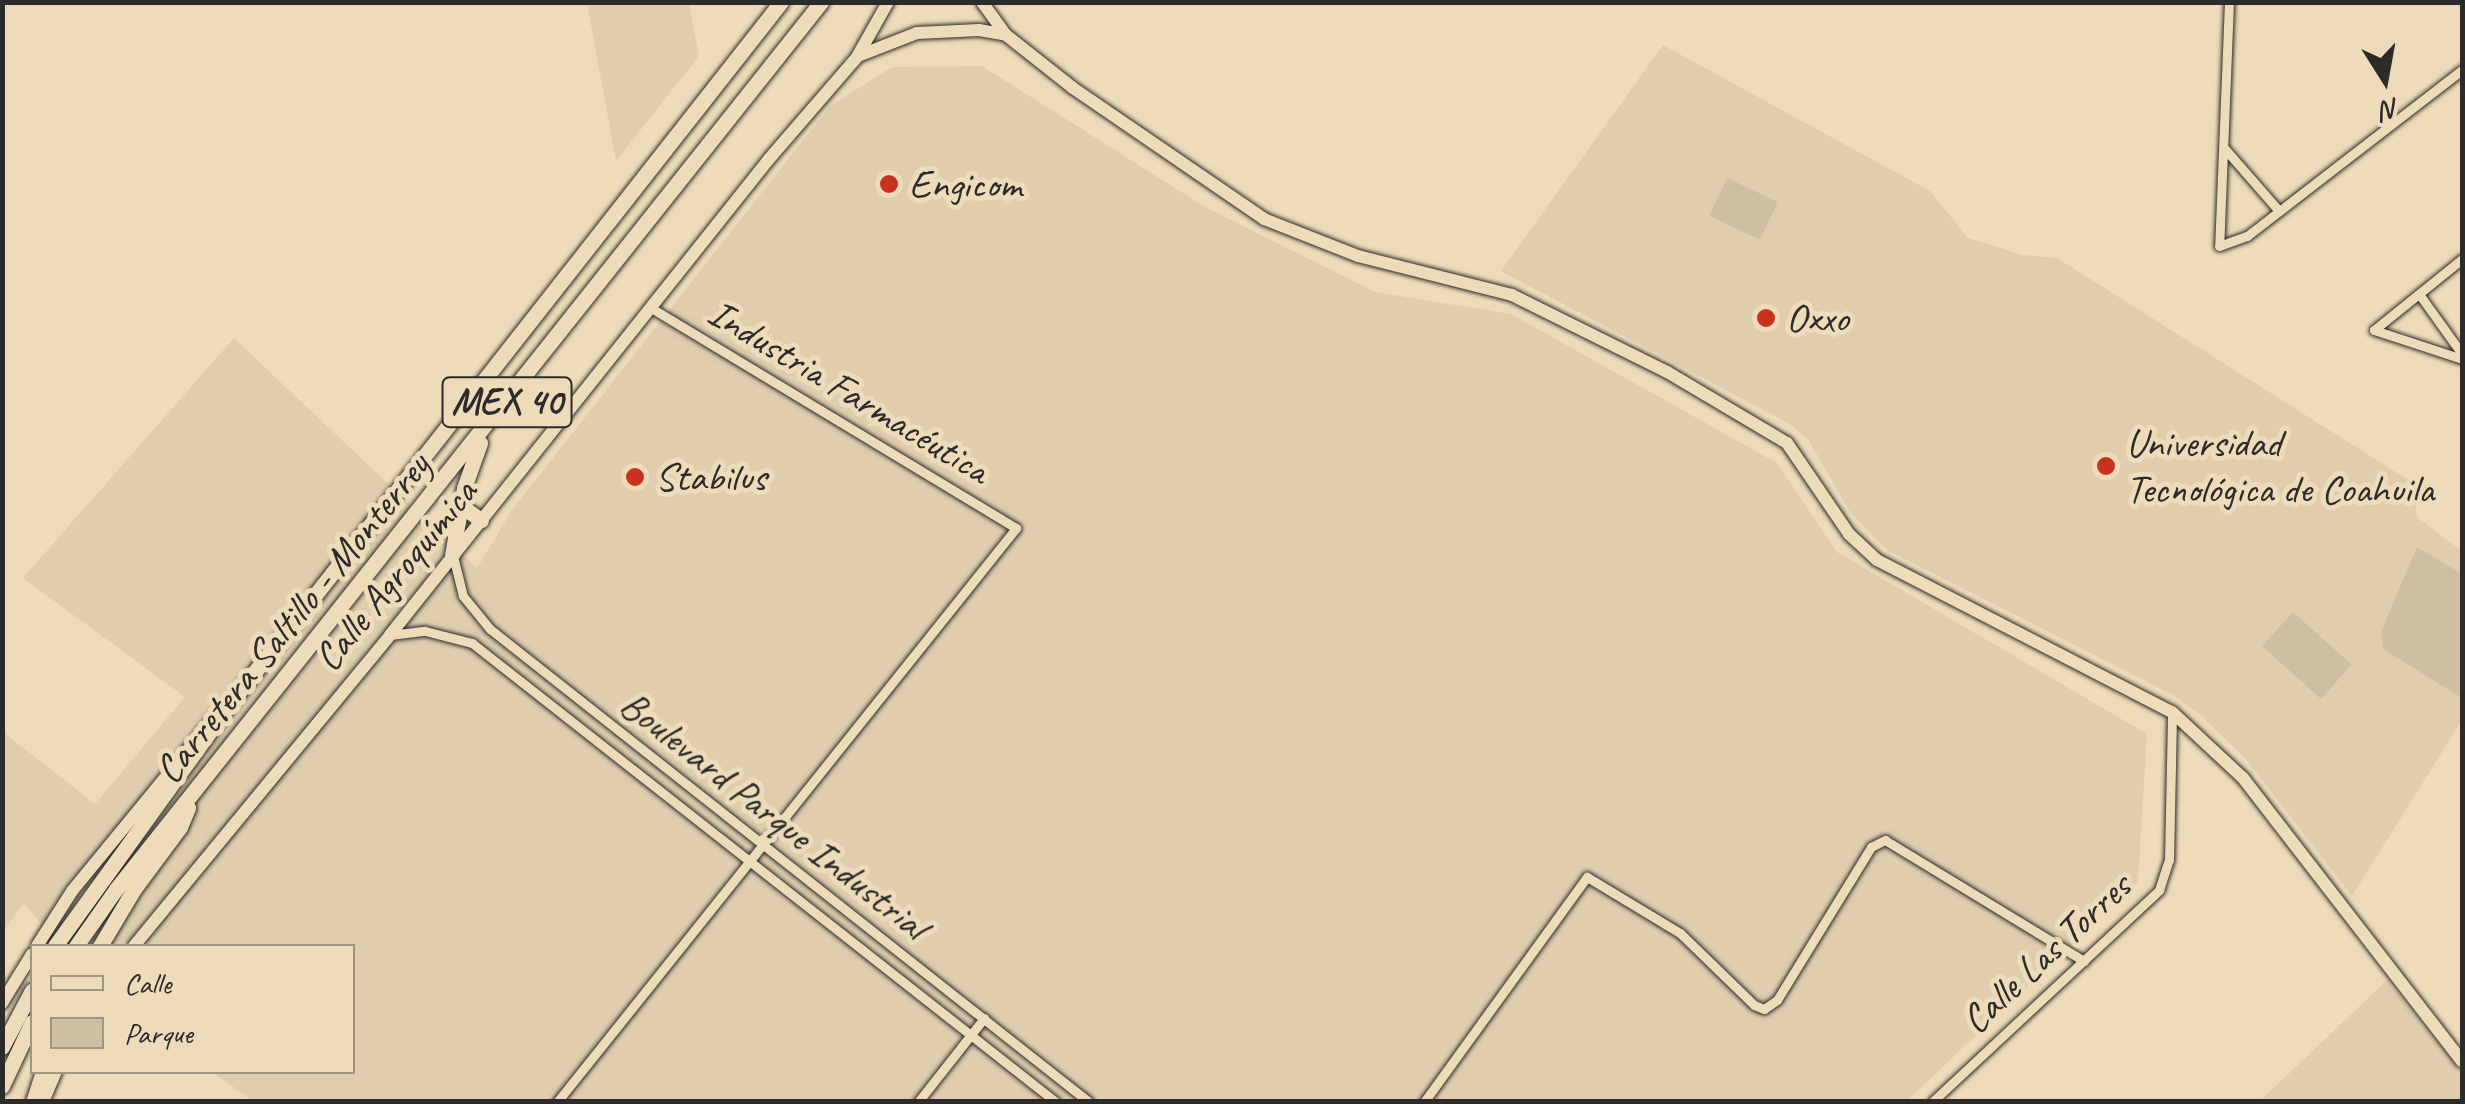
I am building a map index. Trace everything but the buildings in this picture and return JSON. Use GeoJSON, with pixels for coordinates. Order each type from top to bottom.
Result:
{"type":"FeatureCollection","features":[{"type":"Feature","properties":{"kind":"highway","name":"Carretera Saltillo - Monterrey"},"geometry":{"type":"LineString","coordinates":[[55,944],[230,702],[781,2]]}},
{"type":"Feature","properties":{"kind":"highway","name":"Carretera Saltillo - Monterrey"},"geometry":{"type":"LineString","coordinates":[[77,944],[116,888],[483,432],[821,2]]}},
{"type":"Feature","properties":{"kind":"highway"},"geometry":{"type":"LineString","coordinates":[[452,555],[460,505],[483,432]]}},
{"type":"Feature","properties":{"kind":"highway"},"geometry":{"type":"LineString","coordinates":[[460,505],[481,520]]}},
{"type":"Feature","properties":{"kind":"highway"},"geometry":{"type":"LineString","coordinates":[[101,944],[134,889],[180,827],[190,799]]}},
{"type":"Feature","properties":{"kind":"highway"},"geometry":{"type":"LineString","coordinates":[[2,1046],[30,994]]}},
{"type":"Feature","properties":{"kind":"highway"},"geometry":{"type":"LineString","coordinates":[[2,1086],[30,1026]]}},
{"type":"Feature","properties":{"kind":"highway"},"geometry":{"type":"LineString","coordinates":[[33,1102],[42,1074]]}},
{"type":"Feature","properties":{"kind":"street","name":"Calle Agroquímica"},"geometry":{"type":"LineString","coordinates":[[136,944],[390,636],[650,307],[857,57],[888,2]]}},
{"type":"Feature","properties":{"kind":"street"},"geometry":{"type":"LineString","coordinates":[[982,2],[1006,34],[1138,136],[1264,219],[1358,256],[1512,295],[1773,431],[1788,442],[1849,534],[1877,560],[2172,712],[2242,778],[2462,1061]]}},
{"type":"Feature","properties":{"kind":"street"},"geometry":{"type":"LineString","coordinates":[[2229,2],[2219,246],[2242,240],[2462,70]]}},
{"type":"Feature","properties":{"kind":"street"},"geometry":{"type":"LineString","coordinates":[[857,57],[918,33],[961,30],[1006,34]]}},
{"type":"Feature","properties":{"kind":"street"},"geometry":{"type":"LineString","coordinates":[[2225,149],[2279,211]]}},
{"type":"Feature","properties":{"kind":"street"},"geometry":{"type":"LineString","coordinates":[[2462,259],[2374,330],[2462,356]]}},
{"type":"Feature","properties":{"kind":"street"},"geometry":{"type":"LineString","coordinates":[[2418,294],[2462,356]]}},
{"type":"Feature","properties":{"kind":"street","name":"Industria Farmacéutica"},"geometry":{"type":"LineString","coordinates":[[650,307],[1016,528],[761,844]]}},
{"type":"Feature","properties":{"kind":"street","name":"Boulevard Parque Industrial"},"geometry":{"type":"LineString","coordinates":[[452,555],[457,580],[471,610],[504,640],[1088,1102]]}},
{"type":"Feature","properties":{"kind":"street"},"geometry":{"type":"LineString","coordinates":[[390,636],[425,631],[459,636],[490,657],[1056,1102]]}},
{"type":"Feature","properties":{"kind":"street"},"geometry":{"type":"LineString","coordinates":[[490,657],[504,640]]}},
{"type":"Feature","properties":{"kind":"street"},"geometry":{"type":"LineString","coordinates":[[549,704],[563,688]]}},
{"type":"Feature","properties":{"kind":"street"},"geometry":{"type":"LineString","coordinates":[[38,944],[91,867],[212,715],[230,702]]}},
{"type":"Feature","properties":{"kind":"street","name":"Calle Las Torres"},"geometry":{"type":"LineString","coordinates":[[1932,1102],[2149,900],[2164,880],[2168,860],[2172,712]]}},
{"type":"Feature","properties":{"kind":"street"},"geometry":{"type":"LineString","coordinates":[[609,752],[622,736]]}},
{"type":"Feature","properties":{"kind":"street"},"geometry":{"type":"LineString","coordinates":[[1424,1102],[1587,877],[1680,934],[1758,1008],[1774,1005],[1871,847],[1885,840],[2084,961]]}},
{"type":"Feature","properties":{"kind":"street"},"geometry":{"type":"LineString","coordinates":[[558,1102],[761,844]]}},
{"type":"Feature","properties":{"kind":"street"},"geometry":{"type":"LineString","coordinates":[[2,1004],[30,957]]}},
{"type":"Feature","properties":{"kind":"street"},"geometry":{"type":"LineString","coordinates":[[918,1102],[984,1018]]}},
{"type":"Feature","properties":{"kind":"street"},"geometry":{"type":"LineString","coordinates":[[43,1102],[55,1074]]}},
{"type":"Feature","properties":{"kind":"shaded area"},"geometry":{"type":"Polygon","coordinates":[[[587,3],[689,3],[699,56],[616,161],[587,3]]]}},
{"type":"Feature","properties":{"kind":"shaded area","name":"Universidad Tecnológica de Coahuila"},"geometry":{"type":"Polygon","coordinates":[[[1663,45],[1930,191],[1968,238],[2023,255],[2057,258],[2413,483],[2417,517],[2462,551],[2462,720],[2352,896],[2244,757],[2199,714],[2171,694],[1887,550],[1850,512],[1808,439],[1790,424],[1501,271],[1663,45]]]}},
{"type":"Feature","properties":{"kind":"shaded area"},"geometry":{"type":"Polygon","coordinates":[[[982,66],[1205,207],[1375,292],[1511,314],[1777,463],[1837,552],[2147,734],[2138,881],[1907,1101],[253,1101],[215,1074],[355,1074],[355,944],[57,944],[24,903],[3,932],[3,732],[95,804],[185,697],[23,578],[234,338],[477,568],[512,510],[830,106],[892,67],[982,66]]]}},
{"type":"Feature","properties":{"kind":"shaded area"},"geometry":{"type":"Polygon","coordinates":[[[2387,980],[2462,1072],[2462,1101],[2260,1101],[2387,980]]]}},
{"type":"Feature","properties":{"kind":"green space"},"geometry":{"type":"Polygon","coordinates":[[[1727,178],[1778,202],[1760,240],[1709,216],[1727,178]]]}},
{"type":"Feature","properties":{"kind":"green space"},"geometry":{"type":"Polygon","coordinates":[[[2417,547],[2462,574],[2462,698],[2383,649],[2381,632],[2417,547]]]}},
{"type":"Feature","properties":{"kind":"green space"},"geometry":{"type":"Polygon","coordinates":[[[2293,612],[2352,665],[2321,699],[2262,646],[2293,612]]]}},
{"type":"Feature","properties":{"kind":"place","name":"Engicom"},"geometry":{"type":"Point","coordinates":[889,184]}},
{"type":"Feature","properties":{"kind":"place","name":"Oxxo"},"geometry":{"type":"Point","coordinates":[1766,318]}},
{"type":"Feature","properties":{"kind":"place","name":"Universidad Tecnológica de Coahuila"},"geometry":{"type":"Point","coordinates":[2106,466]}},
{"type":"Feature","properties":{"kind":"place","name":"Stabilus"},"geometry":{"type":"Point","coordinates":[635,477]}}]}
